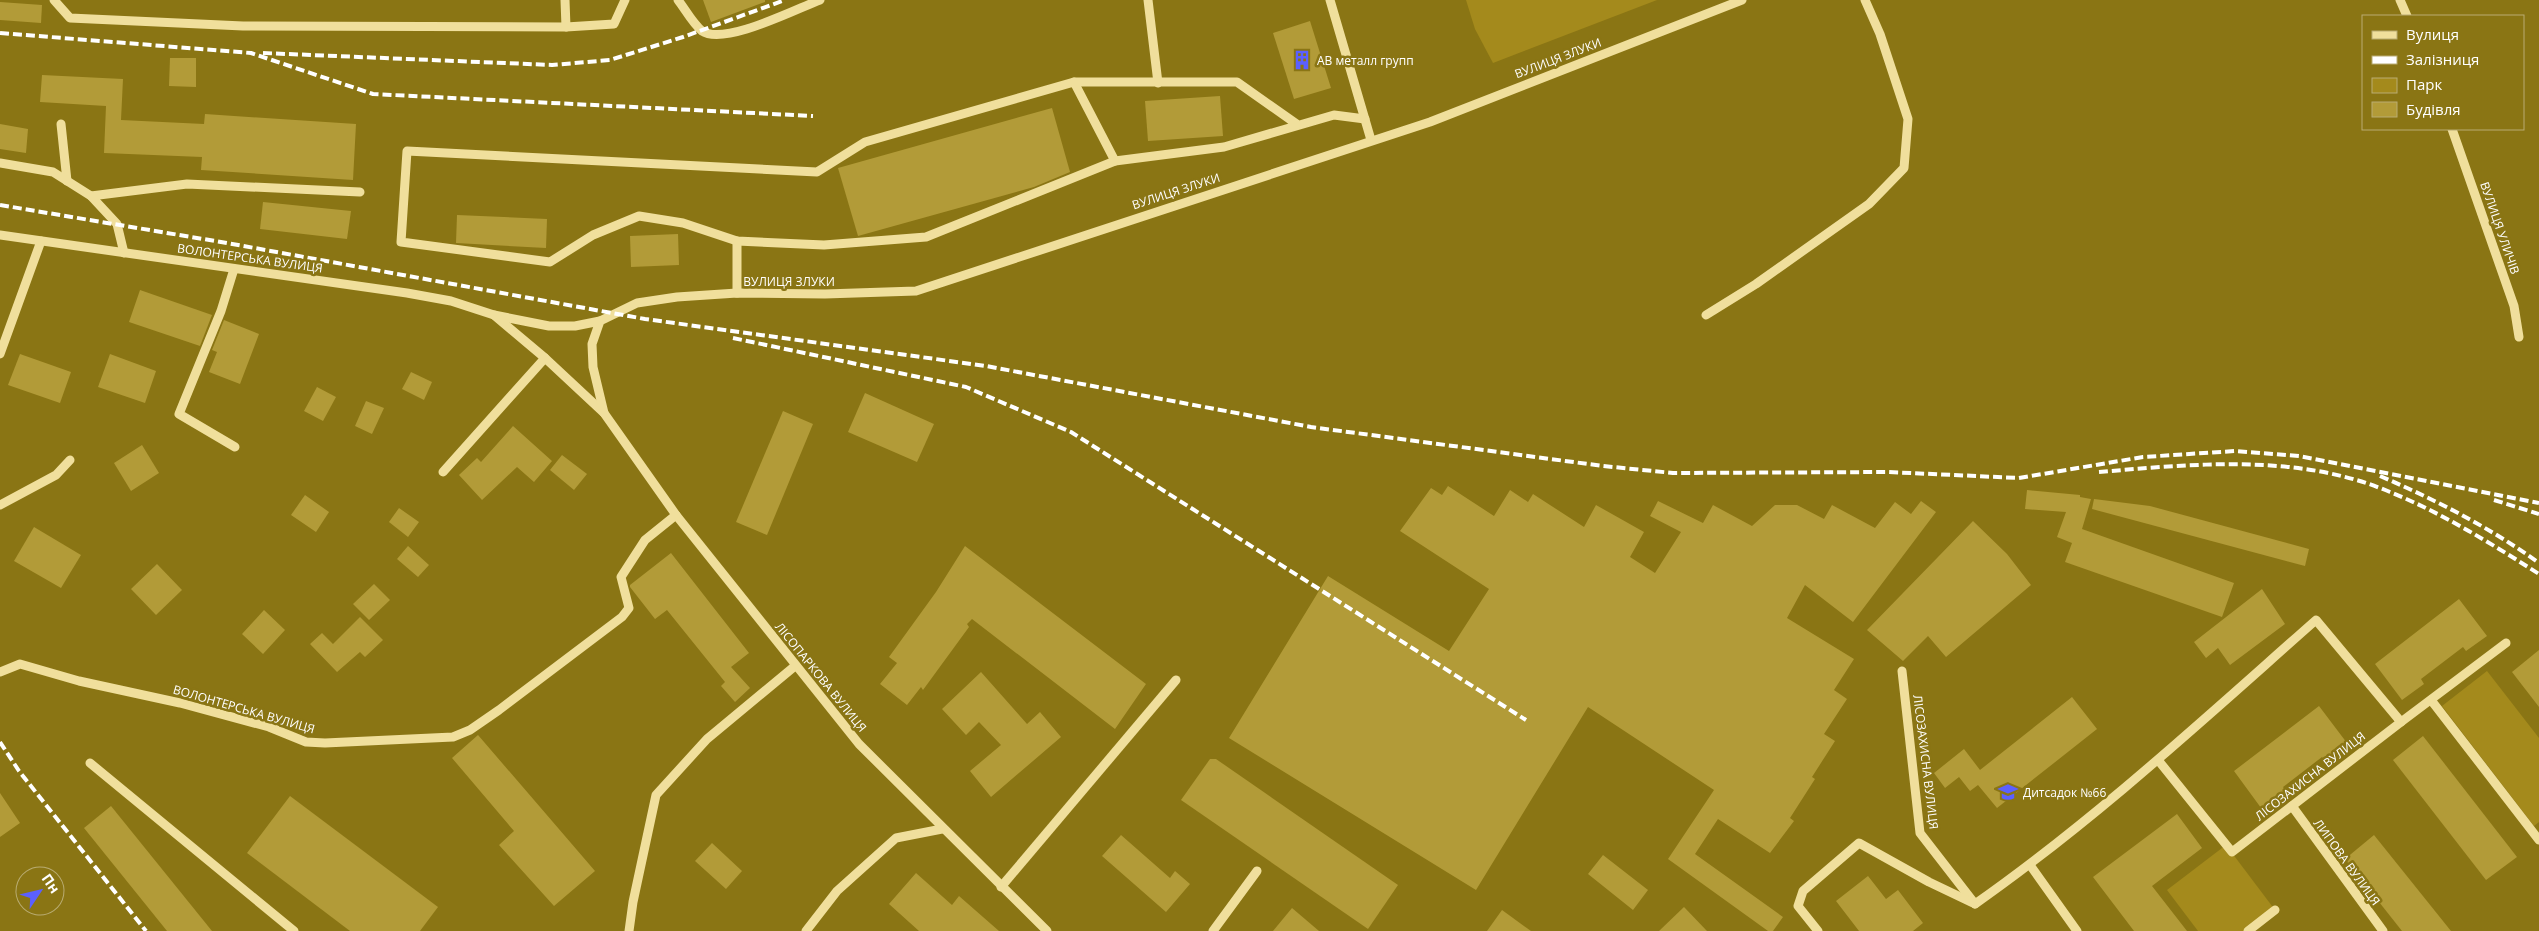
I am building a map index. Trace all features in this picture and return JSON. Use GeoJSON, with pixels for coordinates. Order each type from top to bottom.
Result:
{"type":"FeatureCollection","features":[{"type":"Feature","properties":{"kind":"street"},"geometry":{"type":"LineString","coordinates":[[54,0],[70,18],[243,26],[566,27],[614,24],[625,0]]}},
{"type":"Feature","properties":{"kind":"street"},"geometry":{"type":"LineString","coordinates":[[565,0],[566,27]]}},
{"type":"Feature","properties":{"kind":"street"},"geometry":{"type":"LineString","coordinates":[[678,0],[702,31],[712,34],[734,33],[820,0]]}},
{"type":"Feature","properties":{"kind":"street"},"geometry":{"type":"LineString","coordinates":[[1148,0],[1158,83]]}},
{"type":"Feature","properties":{"kind":"street"},"geometry":{"type":"LineString","coordinates":[[1330,0],[1371,140]]}},
{"type":"Feature","properties":{"kind":"street","name":"ВУЛИЦЯ ЗЛУКИ"},"geometry":{"type":"LineString","coordinates":[[549,326],[575,326],[600,321],[637,303],[677,297],[737,293],[825,294],[916,291],[1430,122],[1742,0]]}},
{"type":"Feature","properties":{"kind":"street"},"geometry":{"type":"LineString","coordinates":[[1706,315],[1795,257],[1869,204],[1904,168],[1908,118],[1880,34],[1865,0]]}},
{"type":"Feature","properties":{"kind":"street"},"geometry":{"type":"LineString","coordinates":[[2400,0],[2407,15]]}},
{"type":"Feature","properties":{"kind":"street"},"geometry":{"type":"LineString","coordinates":[[1074,82],[1115,161]]}},
{"type":"Feature","properties":{"kind":"street"},"geometry":{"type":"LineString","coordinates":[[1298,125],[1237,82],[1074,82],[865,142],[817,172],[407,151],[401,242],[550,262],[593,235],[639,216],[684,223],[737,241],[824,246],[926,237],[1115,161],[1224,147],[1298,125],[1334,114],[1365,119]]}},
{"type":"Feature","properties":{"kind":"street"},"geometry":{"type":"LineString","coordinates":[[61,124],[67,181]]}},
{"type":"Feature","properties":{"kind":"street","name":"ВУЛИЦЯ УЛИЧІВ"},"geometry":{"type":"LineString","coordinates":[[2452,130],[2514,306],[2519,337]]}},
{"type":"Feature","properties":{"kind":"street"},"geometry":{"type":"LineString","coordinates":[[0,163],[53,172],[91,196],[117,224],[124,253]]}},
{"type":"Feature","properties":{"kind":"street"},"geometry":{"type":"LineString","coordinates":[[91,196],[187,184],[360,192]]}},
{"type":"Feature","properties":{"kind":"street","name":"ВОЛОНТЕРСЬКА ВУЛИЦЯ"},"geometry":{"type":"LineString","coordinates":[[0,234],[407,293],[451,301],[494,315],[549,326]]}},
{"type":"Feature","properties":{"kind":"street"},"geometry":{"type":"LineString","coordinates":[[0,354],[41,241]]}},
{"type":"Feature","properties":{"kind":"street"},"geometry":{"type":"LineString","coordinates":[[737,241],[737,293]]}},
{"type":"Feature","properties":{"kind":"street"},"geometry":{"type":"LineString","coordinates":[[234,269],[221,311],[179,414],[235,448]]}},
{"type":"Feature","properties":{"kind":"street","name":"ВОЛОНТЕРСЬКА ВУЛИЦЯ"},"geometry":{"type":"LineString","coordinates":[[494,315],[545,358]]}},
{"type":"Feature","properties":{"kind":"street","name":"ЛІСОПАРКОВА ВУЛИЦЯ"},"geometry":{"type":"LineString","coordinates":[[600,321],[592,344],[593,367],[604,413]]}},
{"type":"Feature","properties":{"kind":"street"},"geometry":{"type":"LineString","coordinates":[[443,472],[545,358]]}},
{"type":"Feature","properties":{"kind":"street","name":"ЛІСОПАРКОВА ВУЛИЦЯ"},"geometry":{"type":"LineString","coordinates":[[545,358],[604,413],[676,515],[795,666],[860,744],[942,829],[1046,931]]}},
{"type":"Feature","properties":{"kind":"street"},"geometry":{"type":"LineString","coordinates":[[0,505],[56,475],[70,460]]}},
{"type":"Feature","properties":{"kind":"street","name":"ВОЛОНТЕРСЬКА ВУЛИЦЯ"},"geometry":{"type":"LineString","coordinates":[[0,672],[20,664],[78,681],[189,705],[269,727],[306,742],[325,743],[453,737],[470,730],[500,710],[622,617],[629,608],[621,577],[645,540],[676,515]]}},
{"type":"Feature","properties":{"kind":"street"},"geometry":{"type":"LineString","coordinates":[[1818,931],[1798,906],[1803,891],[1859,843],[1929,882],[1975,904],[2030,865],[2158,760],[2316,620],[2400,722]]}},
{"type":"Feature","properties":{"kind":"street","name":"ЛІСОЗАХИСНА ВУЛИЦЯ"},"geometry":{"type":"LineString","coordinates":[[2158,760],[2232,852],[2506,643]]}},
{"type":"Feature","properties":{"kind":"street"},"geometry":{"type":"LineString","coordinates":[[630,931],[632,902],[656,795],[707,739],[795,666]]}},
{"type":"Feature","properties":{"kind":"street","name":"ЛІСОЗАХИСНА ВУЛИЦЯ"},"geometry":{"type":"LineString","coordinates":[[1902,671],[1920,833],[1975,904]]}},
{"type":"Feature","properties":{"kind":"street"},"geometry":{"type":"LineString","coordinates":[[1001,887],[1176,680]]}},
{"type":"Feature","properties":{"kind":"street"},"geometry":{"type":"LineString","coordinates":[[2431,700],[2539,840]]}},
{"type":"Feature","properties":{"kind":"street"},"geometry":{"type":"LineString","coordinates":[[90,763],[294,931]]}},
{"type":"Feature","properties":{"kind":"street","name":"ЛИПОВА ВУЛИЦЯ"},"geometry":{"type":"LineString","coordinates":[[2292,806],[2382,931]]}},
{"type":"Feature","properties":{"kind":"street"},"geometry":{"type":"LineString","coordinates":[[806,931],[837,891],[896,838],[942,829]]}},
{"type":"Feature","properties":{"kind":"street"},"geometry":{"type":"LineString","coordinates":[[2030,865],[2077,931]]}},
{"type":"Feature","properties":{"kind":"street"},"geometry":{"type":"LineString","coordinates":[[1213,931],[1257,871]]}},
{"type":"Feature","properties":{"kind":"street"},"geometry":{"type":"LineString","coordinates":[[2248,931],[2275,910]]}},
{"type":"Feature","properties":{"kind":"green space"},"geometry":{"type":"Polygon","coordinates":[[[1466,0],[1657,0],[1493,63],[1475,29],[1466,0]]]}},
{"type":"Feature","properties":{"kind":"green space"},"geometry":{"type":"Polygon","coordinates":[[[2487,671],[2539,738],[2539,822],[2534,826],[2442,706],[2487,671]]]}},
{"type":"Feature","properties":{"kind":"green space"},"geometry":{"type":"Polygon","coordinates":[[[2226,845],[2275,910],[2248,931],[2198,931],[2167,890],[2226,845]]]}},
{"type":"Feature","properties":{"kind":"building"},"geometry":{"type":"Polygon","coordinates":[[[703,0],[765,0],[765,2],[711,22],[703,0]]]}},
{"type":"Feature","properties":{"kind":"building"},"geometry":{"type":"Polygon","coordinates":[[[0,2],[42,5],[41,23],[0,20],[0,2]]]}},
{"type":"Feature","properties":{"kind":"building","name":"АВ металл групп"},"geometry":{"type":"Polygon","coordinates":[[[1310,21],[1331,88],[1294,99],[1273,33],[1310,21]]]}},
{"type":"Feature","properties":{"kind":"building"},"geometry":{"type":"Polygon","coordinates":[[[170,58],[196,58],[196,87],[169,86],[170,58]]]}},
{"type":"Feature","properties":{"kind":"building"},"geometry":{"type":"Polygon","coordinates":[[[42,75],[123,79],[121,120],[204,124],[205,114],[356,124],[353,180],[201,170],[202,157],[104,153],[106,106],[40,102],[42,75]]]}},
{"type":"Feature","properties":{"kind":"building"},"geometry":{"type":"Polygon","coordinates":[[[1220,96],[1223,136],[1148,141],[1145,101],[1220,96]]]}},
{"type":"Feature","properties":{"kind":"building"},"geometry":{"type":"Polygon","coordinates":[[[1052,108],[1070,172],[1034,187],[858,236],[838,168],[1052,108]]]}},
{"type":"Feature","properties":{"kind":"building"},"geometry":{"type":"Polygon","coordinates":[[[0,124],[28,129],[26,153],[0,149],[0,124]]]}},
{"type":"Feature","properties":{"kind":"building"},"geometry":{"type":"Polygon","coordinates":[[[263,202],[351,211],[347,239],[260,229],[263,202]]]}},
{"type":"Feature","properties":{"kind":"building"},"geometry":{"type":"Polygon","coordinates":[[[457,215],[547,219],[546,248],[456,243],[457,215]]]}},
{"type":"Feature","properties":{"kind":"building"},"geometry":{"type":"Polygon","coordinates":[[[678,234],[679,265],[631,267],[630,236],[678,234]]]}},
{"type":"Feature","properties":{"kind":"building"},"geometry":{"type":"Polygon","coordinates":[[[140,290],[212,315],[200,346],[129,322],[140,290]]]}},
{"type":"Feature","properties":{"kind":"building"},"geometry":{"type":"Polygon","coordinates":[[[224,320],[259,334],[240,384],[209,372],[217,352],[212,350],[224,320]]]}},
{"type":"Feature","properties":{"kind":"building"},"geometry":{"type":"Polygon","coordinates":[[[20,354],[71,372],[60,403],[8,385],[20,354]]]}},
{"type":"Feature","properties":{"kind":"building"},"geometry":{"type":"Polygon","coordinates":[[[110,354],[156,371],[145,403],[98,387],[110,354]]]}},
{"type":"Feature","properties":{"kind":"building"},"geometry":{"type":"Polygon","coordinates":[[[411,372],[432,382],[424,400],[402,389],[411,372]]]}},
{"type":"Feature","properties":{"kind":"building"},"geometry":{"type":"Polygon","coordinates":[[[317,387],[336,397],[323,421],[304,411],[317,387]]]}},
{"type":"Feature","properties":{"kind":"building"},"geometry":{"type":"Polygon","coordinates":[[[865,393],[934,424],[917,462],[848,432],[865,393]]]}},
{"type":"Feature","properties":{"kind":"building"},"geometry":{"type":"Polygon","coordinates":[[[366,401],[384,408],[372,434],[355,426],[366,401]]]}},
{"type":"Feature","properties":{"kind":"building"},"geometry":{"type":"Polygon","coordinates":[[[783,411],[813,424],[767,535],[736,522],[783,411]]]}},
{"type":"Feature","properties":{"kind":"building"},"geometry":{"type":"Polygon","coordinates":[[[513,426],[552,461],[534,482],[517,467],[482,500],[459,475],[477,458],[481,462],[513,426]]]}},
{"type":"Feature","properties":{"kind":"building"},"geometry":{"type":"Polygon","coordinates":[[[142,445],[159,473],[131,491],[114,463],[142,445]]]}},
{"type":"Feature","properties":{"kind":"building"},"geometry":{"type":"Polygon","coordinates":[[[562,455],[587,474],[574,490],[550,470],[562,455]]]}},
{"type":"Feature","properties":{"kind":"building"},"geometry":{"type":"Polygon","coordinates":[[[1448,486],[1494,516],[1510,490],[1528,502],[1533,494],[1584,527],[1596,505],[1644,532],[1630,557],[1655,573],[1681,532],[1650,516],[1658,501],[1703,523],[1713,505],[1752,526],[1775,505],[1797,505],[1824,519],[1832,505],[1875,528],[1895,502],[1911,514],[1921,501],[1936,512],[1853,622],[1805,585],[1787,618],[1854,659],[1834,690],[1847,699],[1824,734],[1835,741],[1812,777],[1815,779],[1790,818],[1794,821],[1770,853],[1718,819],[1695,854],[1783,917],[1773,931],[1768,931],[1668,859],[1714,790],[1588,707],[1476,890],[1229,738],[1328,576],[1449,651],[1489,589],[1400,531],[1431,488],[1442,495],[1448,486]]]}},
{"type":"Feature","properties":{"kind":"building"},"geometry":{"type":"Polygon","coordinates":[[[2027,490],[2080,495],[2080,497],[2091,499],[2082,529],[2234,583],[2222,617],[2065,562],[2072,543],[2057,537],[2066,512],[2025,509],[2027,490]]]}},
{"type":"Feature","properties":{"kind":"building"},"geometry":{"type":"Polygon","coordinates":[[[305,495],[329,512],[316,532],[291,515],[305,495]]]}},
{"type":"Feature","properties":{"kind":"building"},"geometry":{"type":"Polygon","coordinates":[[[2094,499],[2150,506],[2309,549],[2305,566],[2092,509],[2094,499]]]}},
{"type":"Feature","properties":{"kind":"building"},"geometry":{"type":"Polygon","coordinates":[[[399,508],[419,522],[408,537],[389,522],[399,508]]]}},
{"type":"Feature","properties":{"kind":"building"},"geometry":{"type":"Polygon","coordinates":[[[1973,521],[2007,554],[2031,585],[1946,657],[1928,636],[1903,661],[1867,630],[1973,521]]]}},
{"type":"Feature","properties":{"kind":"building"},"geometry":{"type":"Polygon","coordinates":[[[34,527],[81,555],[61,588],[14,561],[34,527]]]}},
{"type":"Feature","properties":{"kind":"building"},"geometry":{"type":"Polygon","coordinates":[[[408,546],[429,565],[418,577],[397,559],[408,546]]]}},
{"type":"Feature","properties":{"kind":"building"},"geometry":{"type":"Polygon","coordinates":[[[965,546],[1146,684],[1115,729],[972,619],[967,624],[969,627],[923,690],[921,687],[907,705],[880,684],[897,663],[889,657],[936,592],[965,546]]]}},
{"type":"Feature","properties":{"kind":"building"},"geometry":{"type":"Polygon","coordinates":[[[671,553],[749,653],[731,667],[750,688],[735,702],[721,686],[725,682],[667,610],[655,619],[630,587],[630,585],[671,553]]]}},
{"type":"Feature","properties":{"kind":"building"},"geometry":{"type":"Polygon","coordinates":[[[157,564],[182,590],[156,615],[131,589],[157,564]]]}},
{"type":"Feature","properties":{"kind":"building"},"geometry":{"type":"Polygon","coordinates":[[[374,584],[390,600],[369,620],[353,604],[374,584]]]}},
{"type":"Feature","properties":{"kind":"building"},"geometry":{"type":"Polygon","coordinates":[[[2262,589],[2285,624],[2230,665],[2218,648],[2206,658],[2194,642],[2262,589]]]}},
{"type":"Feature","properties":{"kind":"building"},"geometry":{"type":"Polygon","coordinates":[[[2459,599],[2487,636],[2466,651],[2463,647],[2421,679],[2424,684],[2402,700],[2375,664],[2459,599]]]}},
{"type":"Feature","properties":{"kind":"building"},"geometry":{"type":"Polygon","coordinates":[[[264,610],[285,630],[263,654],[242,634],[264,610]]]}},
{"type":"Feature","properties":{"kind":"building"},"geometry":{"type":"Polygon","coordinates":[[[360,617],[383,640],[365,657],[360,652],[337,672],[310,644],[322,633],[333,644],[360,617]]]}},
{"type":"Feature","properties":{"kind":"building"},"geometry":{"type":"Polygon","coordinates":[[[2539,650],[2539,707],[2512,672],[2539,650]]]}},
{"type":"Feature","properties":{"kind":"building"},"geometry":{"type":"Polygon","coordinates":[[[981,672],[1027,724],[1040,712],[1061,737],[991,797],[970,771],[1001,745],[979,722],[966,735],[942,709],[981,672]]]}},
{"type":"Feature","properties":{"kind":"building"},"geometry":{"type":"Polygon","coordinates":[[[2072,697],[2097,729],[1997,808],[1978,785],[1970,791],[1959,777],[1945,788],[1934,773],[1964,749],[1980,770],[2072,697]]]}},
{"type":"Feature","properties":{"kind":"building"},"geometry":{"type":"Polygon","coordinates":[[[2319,706],[2350,747],[2328,764],[2322,757],[2283,787],[2288,794],[2264,812],[2234,771],[2319,706]]]}},
{"type":"Feature","properties":{"kind":"building"},"geometry":{"type":"Polygon","coordinates":[[[478,735],[595,871],[554,906],[499,845],[514,831],[452,758],[478,735]]]}},
{"type":"Feature","properties":{"kind":"building"},"geometry":{"type":"Polygon","coordinates":[[[2423,736],[2517,857],[2486,880],[2393,760],[2423,736]]]}},
{"type":"Feature","properties":{"kind":"building"},"geometry":{"type":"Polygon","coordinates":[[[1210,759],[1216,759],[1398,885],[1368,929],[1181,800],[1210,759]]]}},
{"type":"Feature","properties":{"kind":"building"},"geometry":{"type":"Polygon","coordinates":[[[0,793],[20,823],[0,837],[0,793]]]}},
{"type":"Feature","properties":{"kind":"building"},"geometry":{"type":"Polygon","coordinates":[[[290,796],[438,907],[420,931],[350,931],[247,853],[290,796]]]}},
{"type":"Feature","properties":{"kind":"building"},"geometry":{"type":"Polygon","coordinates":[[[111,806],[212,931],[167,931],[84,828],[111,806]]]}},
{"type":"Feature","properties":{"kind":"building"},"geometry":{"type":"Polygon","coordinates":[[[2177,814],[2202,848],[2152,886],[2187,931],[2134,931],[2093,877],[2177,814]]]}},
{"type":"Feature","properties":{"kind":"building"},"geometry":{"type":"Polygon","coordinates":[[[1121,835],[1170,878],[1175,871],[1190,884],[1166,912],[1102,856],[1121,835]]]}},
{"type":"Feature","properties":{"kind":"building"},"geometry":{"type":"Polygon","coordinates":[[[2374,835],[2451,931],[2402,931],[2345,859],[2374,835]]]}},
{"type":"Feature","properties":{"kind":"building"},"geometry":{"type":"Polygon","coordinates":[[[712,843],[742,871],[726,889],[695,861],[712,843]]]}},
{"type":"Feature","properties":{"kind":"building"},"geometry":{"type":"Polygon","coordinates":[[[1603,855],[1648,890],[1633,910],[1588,874],[1603,855]]]}},
{"type":"Feature","properties":{"kind":"building"},"geometry":{"type":"Polygon","coordinates":[[[916,873],[952,905],[959,896],[999,931],[919,931],[889,904],[916,873]]]}},
{"type":"Feature","properties":{"kind":"building"},"geometry":{"type":"Polygon","coordinates":[[[1868,876],[1886,899],[1898,890],[1923,923],[1913,931],[1859,931],[1836,901],[1868,876]]]}},
{"type":"Feature","properties":{"kind":"building"},"geometry":{"type":"Polygon","coordinates":[[[1684,907],[1707,931],[1659,931],[1684,907]]]}},
{"type":"Feature","properties":{"kind":"building"},"geometry":{"type":"Polygon","coordinates":[[[1292,908],[1319,931],[1273,931],[1292,908]]]}},
{"type":"Feature","properties":{"kind":"building"},"geometry":{"type":"Polygon","coordinates":[[[1502,910],[1531,931],[1487,931],[1502,910]]]}},
{"type":"Feature","properties":{"kind":"railway"},"geometry":{"type":"LineString","coordinates":[[263,53],[552,65],[610,60],[683,37],[785,0]]}},
{"type":"Feature","properties":{"kind":"railway"},"geometry":{"type":"LineString","coordinates":[[0,33],[251,53],[373,94],[813,116]]}},
{"type":"Feature","properties":{"kind":"railway"},"geometry":{"type":"LineString","coordinates":[[0,205],[227,243],[645,319],[986,366],[1311,427],[1603,466],[1673,473],[1888,472],[2019,478],[2143,457],[2235,451],[2299,456],[2539,503]]}},
{"type":"Feature","properties":{"kind":"railway"},"geometry":{"type":"LineString","coordinates":[[733,338],[966,387],[1071,432],[1526,720]]}},
{"type":"Feature","properties":{"kind":"railway"},"geometry":{"type":"LineString","coordinates":[[2099,472],[2172,466],[2246,464],[2283,466],[2319,471],[2355,480],[2390,492],[2429,509],[2539,574]]}},
{"type":"Feature","properties":{"kind":"railway"},"geometry":{"type":"LineString","coordinates":[[2380,476],[2462,515],[2539,563]]}},
{"type":"Feature","properties":{"kind":"railway"},"geometry":{"type":"LineString","coordinates":[[2494,500],[2539,514]]}},
{"type":"Feature","properties":{"kind":"railway"},"geometry":{"type":"LineString","coordinates":[[0,742],[19,771],[146,931]]}},
{"type":"Feature","properties":{"kind":"place","name":"АВ металл групп"},"geometry":{"type":"Point","coordinates":[1302,60]}},
{"type":"Feature","properties":{"kind":"place","name":"Дитсадок №66"},"geometry":{"type":"Point","coordinates":[2008,792]}}]}
